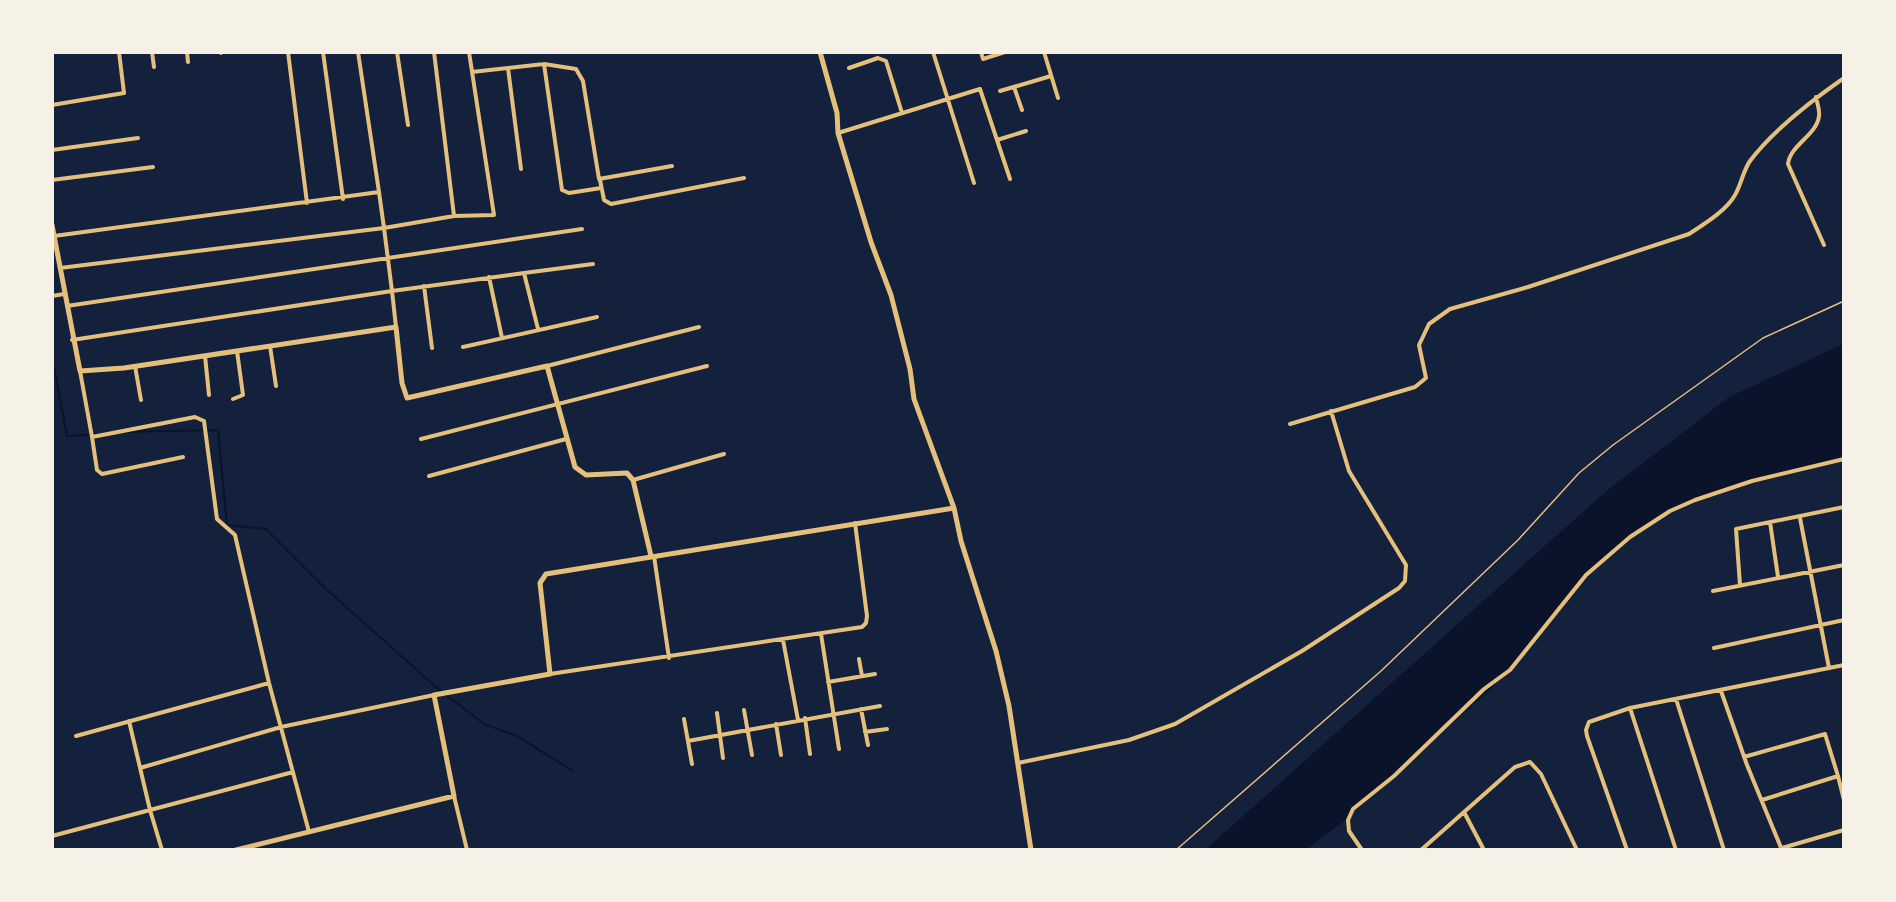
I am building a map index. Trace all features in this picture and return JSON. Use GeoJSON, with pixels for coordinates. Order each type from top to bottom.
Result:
{"type":"FeatureCollection","features":[{"type":"Feature","properties":{"kind":"street"},"geometry":{"type":"LineString","coordinates":[[52,105],[124,93],[119,52]]}},
{"type":"Feature","properties":{"kind":"street"},"geometry":{"type":"LineString","coordinates":[[152,52],[154,67]]}},
{"type":"Feature","properties":{"kind":"street"},"geometry":{"type":"LineString","coordinates":[[187,52],[188,62]]}},
{"type":"Feature","properties":{"kind":"street"},"geometry":{"type":"LineString","coordinates":[[288,52],[306,203]]}},
{"type":"Feature","properties":{"kind":"street"},"geometry":{"type":"LineString","coordinates":[[323,52],[343,199]]}},
{"type":"Feature","properties":{"kind":"street"},"geometry":{"type":"LineString","coordinates":[[358,52],[384,228],[402,382],[407,398],[547,366],[699,327]]}},
{"type":"Feature","properties":{"kind":"street"},"geometry":{"type":"LineString","coordinates":[[397,52],[408,125]]}},
{"type":"Feature","properties":{"kind":"street"},"geometry":{"type":"LineString","coordinates":[[434,52],[454,216]]}},
{"type":"Feature","properties":{"kind":"street"},"geometry":{"type":"LineString","coordinates":[[60,268],[384,228],[454,216],[494,215],[469,52]]}},
{"type":"Feature","properties":{"kind":"street"},"geometry":{"type":"LineString","coordinates":[[820,52],[837,113],[838,132],[871,242],[891,295],[921,422],[954,508],[961,541],[996,651],[1009,706],[1031,849]]}},
{"type":"Feature","properties":{"kind":"street"},"geometry":{"type":"LineString","coordinates":[[933,52],[974,183]]}},
{"type":"Feature","properties":{"kind":"street"},"geometry":{"type":"LineString","coordinates":[[981,52],[983,59],[1005,52]]}},
{"type":"Feature","properties":{"kind":"street"},"geometry":{"type":"LineString","coordinates":[[1044,52],[1058,98]]}},
{"type":"Feature","properties":{"kind":"street"},"geometry":{"type":"LineString","coordinates":[[849,68],[878,58],[886,61],[902,113]]}},
{"type":"Feature","properties":{"kind":"street"},"geometry":{"type":"LineString","coordinates":[[472,72],[544,64],[576,69],[580,72],[601,188],[604,200],[611,204],[744,178]]}},
{"type":"Feature","properties":{"kind":"street"},"geometry":{"type":"LineString","coordinates":[[544,64],[562,189],[569,193],[601,188]]}},
{"type":"Feature","properties":{"kind":"street"},"geometry":{"type":"LineString","coordinates":[[508,68],[521,169]]}},
{"type":"Feature","properties":{"kind":"street"},"geometry":{"type":"LineString","coordinates":[[1000,91],[1051,76]]}},
{"type":"Feature","properties":{"kind":"street"},"geometry":{"type":"LineString","coordinates":[[1290,424],[1415,387],[1426,378],[1419,345],[1429,324],[1450,309],[1528,287],[1689,234],[1710,220],[1735,197],[1749,162],[1816,97],[1844,78]]}},
{"type":"Feature","properties":{"kind":"street"},"geometry":{"type":"LineString","coordinates":[[1014,87],[1022,110]]}},
{"type":"Feature","properties":{"kind":"street"},"geometry":{"type":"LineString","coordinates":[[838,132],[980,89],[1010,179]]}},
{"type":"Feature","properties":{"kind":"street"},"geometry":{"type":"LineString","coordinates":[[1816,97],[1819,116],[1817,124],[1791,154],[1788,164],[1824,245]]}},
{"type":"Feature","properties":{"kind":"street"},"geometry":{"type":"LineString","coordinates":[[997,140],[1026,131]]}},
{"type":"Feature","properties":{"kind":"street"},"geometry":{"type":"LineString","coordinates":[[52,150],[138,138]]}},
{"type":"Feature","properties":{"kind":"street"},"geometry":{"type":"LineString","coordinates":[[600,179],[672,166]]}},
{"type":"Feature","properties":{"kind":"street"},"geometry":{"type":"LineString","coordinates":[[52,180],[153,167]]}},
{"type":"Feature","properties":{"kind":"street"},"geometry":{"type":"LineString","coordinates":[[54,236],[343,199],[379,192]]}},
{"type":"Feature","properties":{"kind":"street"},"geometry":{"type":"LineString","coordinates":[[52,225],[55,255],[60,268],[97,470],[102,474],[183,457]]}},
{"type":"Feature","properties":{"kind":"street"},"geometry":{"type":"LineString","coordinates":[[67,306],[582,229]]}},
{"type":"Feature","properties":{"kind":"street"},"geometry":{"type":"LineString","coordinates":[[72,340],[424,286],[593,264]]}},
{"type":"Feature","properties":{"kind":"street"},"geometry":{"type":"LineString","coordinates":[[524,273],[538,329]]}},
{"type":"Feature","properties":{"kind":"street"},"geometry":{"type":"LineString","coordinates":[[489,277],[502,338]]}},
{"type":"Feature","properties":{"kind":"street"},"geometry":{"type":"LineString","coordinates":[[424,286],[432,348]]}},
{"type":"Feature","properties":{"kind":"street"},"geometry":{"type":"LineString","coordinates":[[52,296],[64,294]]}},
{"type":"Feature","properties":{"kind":"street"},"geometry":{"type":"LineString","coordinates":[[463,347],[597,317]]}},
{"type":"Feature","properties":{"kind":"street"},"geometry":{"type":"LineString","coordinates":[[80,371],[135,366],[396,327]]}},
{"type":"Feature","properties":{"kind":"street"},"geometry":{"type":"LineString","coordinates":[[270,346],[276,386]]}},
{"type":"Feature","properties":{"kind":"street"},"geometry":{"type":"LineString","coordinates":[[233,399],[243,395],[237,351]]}},
{"type":"Feature","properties":{"kind":"street"},"geometry":{"type":"LineString","coordinates":[[205,356],[209,395]]}},
{"type":"Feature","properties":{"kind":"street"},"geometry":{"type":"LineString","coordinates":[[135,366],[141,400]]}},
{"type":"Feature","properties":{"kind":"street"},"geometry":{"type":"LineString","coordinates":[[547,366],[575,467],[580,473],[586,475],[622,471],[633,480],[652,555],[669,658]]}},
{"type":"Feature","properties":{"kind":"street"},"geometry":{"type":"LineString","coordinates":[[421,438],[706,366]]}},
{"type":"Feature","properties":{"kind":"street"},"geometry":{"type":"LineString","coordinates":[[1017,763],[1129,740],[1175,724],[1302,651],[1399,588],[1405,581],[1406,565],[1357,486],[1343,456],[1331,411]]}},
{"type":"Feature","properties":{"kind":"street"},"geometry":{"type":"LineString","coordinates":[[92,437],[195,417],[204,421],[218,519],[235,535],[269,683],[309,831]]}},
{"type":"Feature","properties":{"kind":"street"},"geometry":{"type":"LineString","coordinates":[[429,476],[566,439]]}},
{"type":"Feature","properties":{"kind":"street"},"geometry":{"type":"LineString","coordinates":[[633,480],[724,454]]}},
{"type":"Feature","properties":{"kind":"street"},"geometry":{"type":"LineString","coordinates":[[1362,849],[1349,831],[1348,820],[1353,809],[1394,776],[1484,689],[1510,670],[1586,575],[1630,537],[1670,511],[1695,500],[1752,481],[1844,459]]}},
{"type":"Feature","properties":{"kind":"street"},"geometry":{"type":"LineString","coordinates":[[1740,585],[1736,529],[1800,518],[1844,507]]}},
{"type":"Feature","properties":{"kind":"street"},"geometry":{"type":"LineString","coordinates":[[550,674],[540,583],[542,578],[553,571],[954,508]]}},
{"type":"Feature","properties":{"kind":"street"},"geometry":{"type":"LineString","coordinates":[[1800,518],[1829,668]]}},
{"type":"Feature","properties":{"kind":"street"},"geometry":{"type":"LineString","coordinates":[[1770,522],[1778,578]]}},
{"type":"Feature","properties":{"kind":"street"},"geometry":{"type":"LineString","coordinates":[[140,768],[281,727],[434,695],[550,674],[851,629],[866,623],[855,523]]}},
{"type":"Feature","properties":{"kind":"street"},"geometry":{"type":"LineString","coordinates":[[1713,591],[1844,566]]}},
{"type":"Feature","properties":{"kind":"street"},"geometry":{"type":"LineString","coordinates":[[1714,648],[1844,620]]}},
{"type":"Feature","properties":{"kind":"street"},"geometry":{"type":"LineString","coordinates":[[821,634],[839,749]]}},
{"type":"Feature","properties":{"kind":"street"},"geometry":{"type":"LineString","coordinates":[[783,640],[798,720]]}},
{"type":"Feature","properties":{"kind":"street"},"geometry":{"type":"LineString","coordinates":[[859,659],[862,676]]}},
{"type":"Feature","properties":{"kind":"street"},"geometry":{"type":"LineString","coordinates":[[1627,849],[1586,730],[1589,722],[1630,708],[1844,665]]}},
{"type":"Feature","properties":{"kind":"street"},"geometry":{"type":"LineString","coordinates":[[828,682],[875,674]]}},
{"type":"Feature","properties":{"kind":"street"},"geometry":{"type":"LineString","coordinates":[[76,736],[269,683]]}},
{"type":"Feature","properties":{"kind":"street"},"geometry":{"type":"LineString","coordinates":[[1721,691],[1744,758],[1782,849],[1844,830]]}},
{"type":"Feature","properties":{"kind":"street"},"geometry":{"type":"LineString","coordinates":[[434,695],[467,849]]}},
{"type":"Feature","properties":{"kind":"street"},"geometry":{"type":"LineString","coordinates":[[1677,699],[1724,849]]}},
{"type":"Feature","properties":{"kind":"street"},"geometry":{"type":"LineString","coordinates":[[688,741],[880,706]]}},
{"type":"Feature","properties":{"kind":"street"},"geometry":{"type":"LineString","coordinates":[[1630,708],[1676,849]]}},
{"type":"Feature","properties":{"kind":"street"},"geometry":{"type":"LineString","coordinates":[[861,710],[867,745]]}},
{"type":"Feature","properties":{"kind":"street"},"geometry":{"type":"LineString","coordinates":[[744,711],[752,755]]}},
{"type":"Feature","properties":{"kind":"street"},"geometry":{"type":"LineString","coordinates":[[717,713],[723,758]]}},
{"type":"Feature","properties":{"kind":"street"},"geometry":{"type":"LineString","coordinates":[[805,718],[810,754]]}},
{"type":"Feature","properties":{"kind":"street"},"geometry":{"type":"LineString","coordinates":[[684,719],[692,764]]}},
{"type":"Feature","properties":{"kind":"street"},"geometry":{"type":"LineString","coordinates":[[129,721],[150,810],[162,849]]}},
{"type":"Feature","properties":{"kind":"street"},"geometry":{"type":"LineString","coordinates":[[776,724],[781,755]]}},
{"type":"Feature","properties":{"kind":"street"},"geometry":{"type":"LineString","coordinates":[[865,732],[886,729]]}},
{"type":"Feature","properties":{"kind":"street"},"geometry":{"type":"LineString","coordinates":[[1744,758],[1825,734],[1844,800]]}},
{"type":"Feature","properties":{"kind":"street"},"geometry":{"type":"LineString","coordinates":[[1421,849],[1515,767],[1530,762],[1541,774],[1577,849]]}},
{"type":"Feature","properties":{"kind":"street"},"geometry":{"type":"LineString","coordinates":[[52,836],[293,772]]}},
{"type":"Feature","properties":{"kind":"street"},"geometry":{"type":"LineString","coordinates":[[1762,800],[1838,776]]}},
{"type":"Feature","properties":{"kind":"street"},"geometry":{"type":"LineString","coordinates":[[236,849],[454,796]]}},
{"type":"Feature","properties":{"kind":"street"},"geometry":{"type":"LineString","coordinates":[[1464,812],[1484,849]]}},
{"type":"Feature","properties":{"kind":"path"},"geometry":{"type":"LineString","coordinates":[[1176,849],[1381,671],[1518,540],[1579,473],[1613,445],[1763,338],[1844,301]]}},
{"type":"Feature","properties":{"kind":"water"},"geometry":{"type":"Polygon","coordinates":[[[1843,344],[1844,454],[1840,461],[1768,477],[1668,511],[1595,566],[1491,689],[1343,822],[1307,849],[1205,850],[1604,493],[1729,397],[1843,344]]]}},
{"type":"Feature","properties":{"kind":"waterway"},"geometry":{"type":"LineString","coordinates":[[52,356],[67,436],[99,434]]}},
{"type":"Feature","properties":{"kind":"waterway"},"geometry":{"type":"LineString","coordinates":[[126,432],[218,430],[227,525],[266,529],[326,589],[436,687],[484,724],[517,736],[573,771]]}}]}
